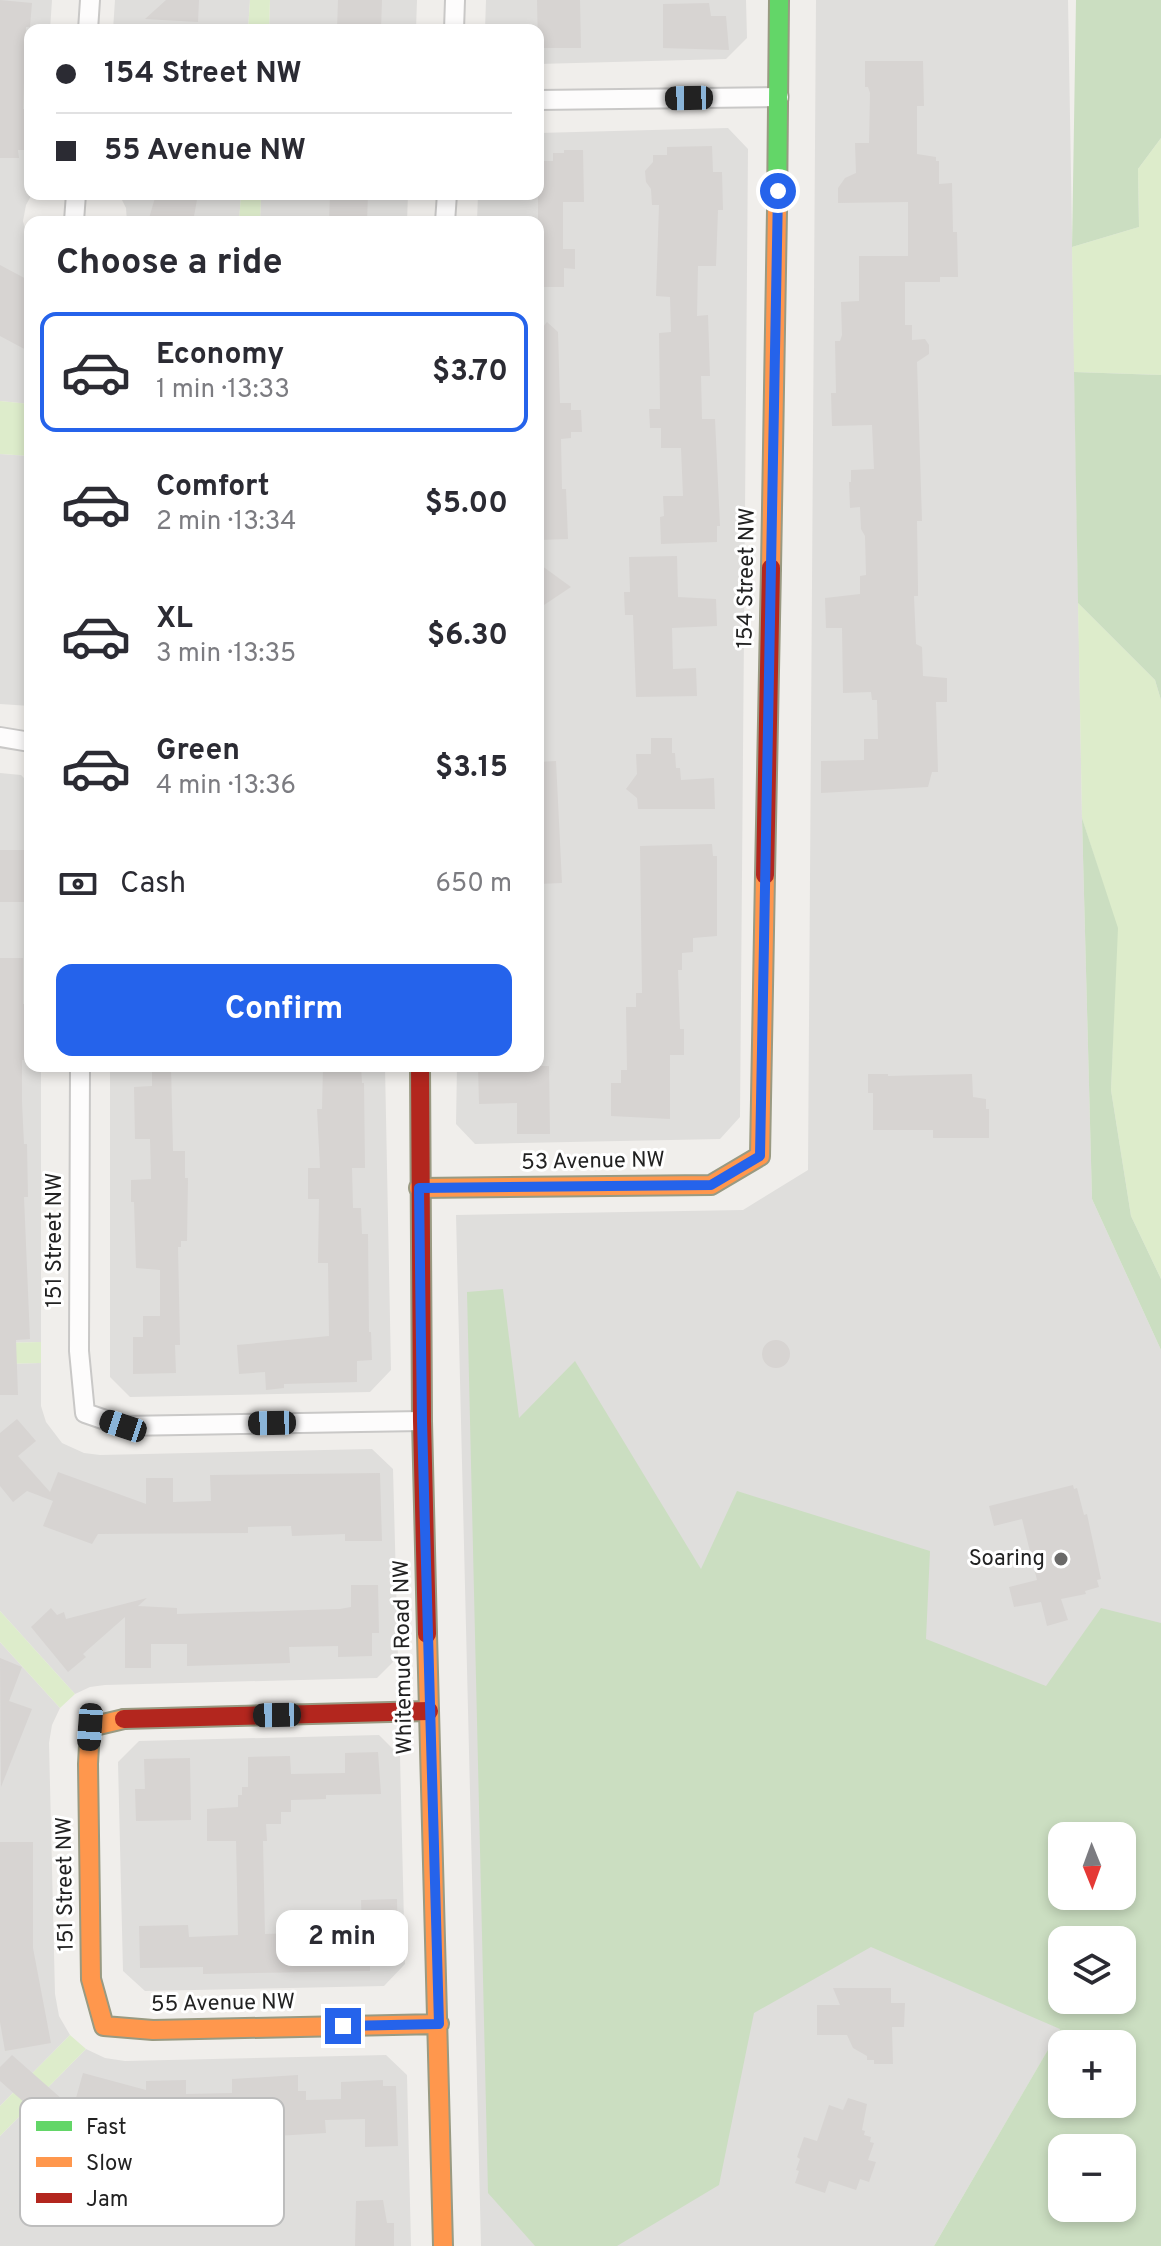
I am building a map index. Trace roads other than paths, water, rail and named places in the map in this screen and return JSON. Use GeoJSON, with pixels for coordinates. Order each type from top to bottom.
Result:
{"type":"FeatureCollection","features":[{"type":"Feature","properties":{"kind":"street"},"geometry":{"type":"LineString","coordinates":[[88,24],[90,0]]}},
{"type":"Feature","properties":{"kind":"street"},"geometry":{"type":"LineString","coordinates":[[454,24],[455,0]]}},
{"type":"Feature","properties":{"kind":"street","name":"154 Street NW"},"geometry":{"type":"LineString","coordinates":[[760,1156],[779,0]]}},
{"type":"Feature","properties":{"kind":"street"},"geometry":{"type":"LineString","coordinates":[[544,100],[779,97]]}},
{"type":"Feature","properties":{"kind":"street"},"geometry":{"type":"LineString","coordinates":[[0,737],[24,741]]}},
{"type":"Feature","properties":{"kind":"street","name":"151 Street NW"},"geometry":{"type":"LineString","coordinates":[[80,1072],[79,1351],[85,1413],[123,1426],[422,1421]]}},
{"type":"Feature","properties":{"kind":"street","name":"Whitemud Road NW"},"geometry":{"type":"LineString","coordinates":[[420,1072],[422,1421],[443,2246]]}},
{"type":"Feature","properties":{"kind":"street","name":"53 Avenue NW"},"geometry":{"type":"LineString","coordinates":[[419,1188],[711,1185],[760,1156]]}},
{"type":"Feature","properties":{"kind":"street","name":"151 Street NW"},"geometry":{"type":"LineString","coordinates":[[91,1979],[90,1727],[125,1719],[429,1711]]}},
{"type":"Feature","properties":{"kind":"street","name":"55 Avenue NW"},"geometry":{"type":"LineString","coordinates":[[91,1979],[104,2026],[153,2030],[439,2024]]}},
{"type":"Feature","properties":{"kind":"place","name":"Soaring"},"geometry":{"type":"Point","coordinates":[1061,1559]}}]}
